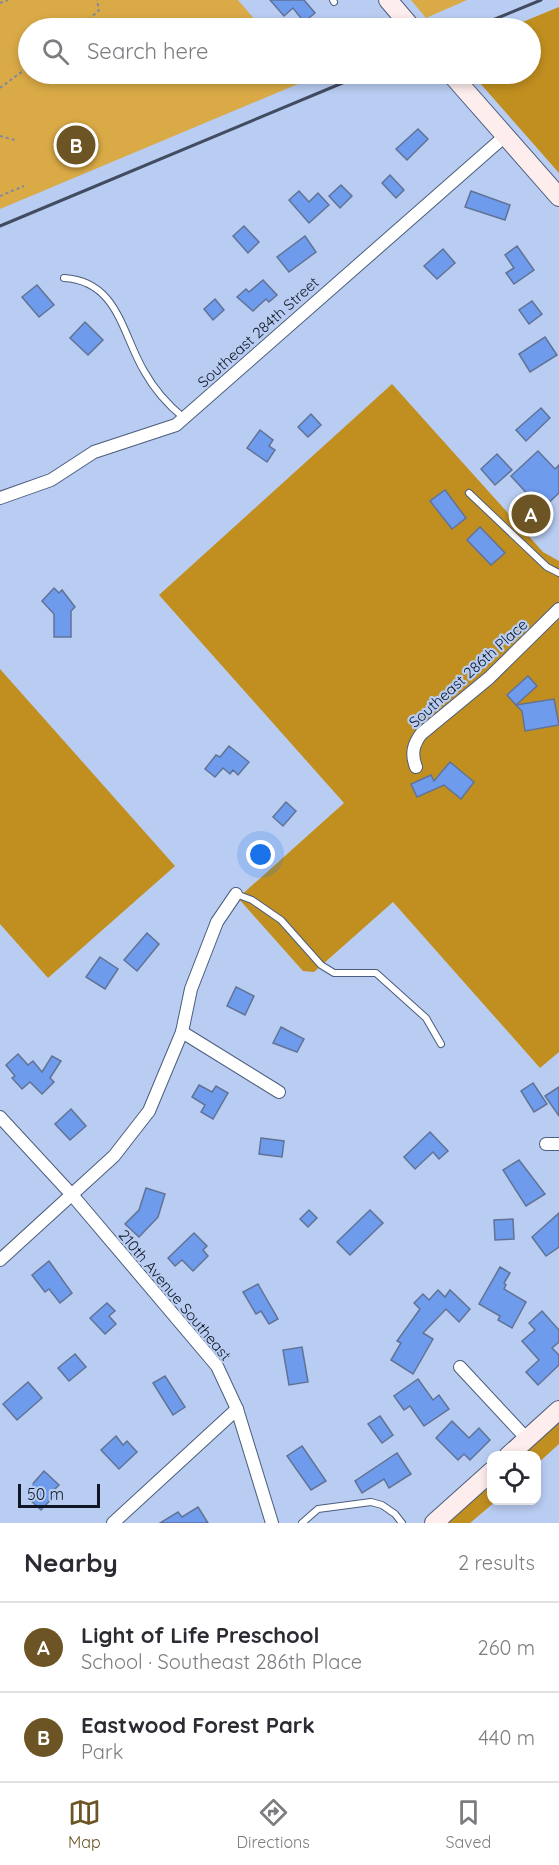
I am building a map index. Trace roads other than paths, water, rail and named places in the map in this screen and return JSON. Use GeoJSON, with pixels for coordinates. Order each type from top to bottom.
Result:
{"type":"FeatureCollection","features":[{"type":"Feature","properties":{"kind":"street"},"geometry":{"type":"LineString","coordinates":[[388,0],[403,18]]}},
{"type":"Feature","properties":{"kind":"street"},"geometry":{"type":"LineString","coordinates":[[460,84],[559,197]]}},
{"type":"Feature","properties":{"kind":"street","name":"Southeast 284th Street"},"geometry":{"type":"LineString","coordinates":[[0,498],[51,480],[94,452],[176,425],[505,136]]}},
{"type":"Feature","properties":{"kind":"street","name":"Southeast 286th Place"},"geometry":{"type":"LineString","coordinates":[[416,767],[412,758],[414,744],[421,734],[489,678],[559,609]]}},
{"type":"Feature","properties":{"kind":"street"},"geometry":{"type":"LineString","coordinates":[[0,1260],[73,1196],[114,1156],[149,1111],[182,1032],[195,978],[218,922],[236,894]]}},
{"type":"Feature","properties":{"kind":"street"},"geometry":{"type":"LineString","coordinates":[[182,1032],[279,1092]]}},
{"type":"Feature","properties":{"kind":"street","name":"210th Avenue Southeast"},"geometry":{"type":"LineString","coordinates":[[0,1117],[73,1196],[217,1366],[237,1409],[272,1523]]}},
{"type":"Feature","properties":{"kind":"street"},"geometry":{"type":"LineString","coordinates":[[460,1367],[527,1439]]}},
{"type":"Feature","properties":{"kind":"street"},"geometry":{"type":"LineString","coordinates":[[113,1523],[237,1409]]}},
{"type":"Feature","properties":{"kind":"street"},"geometry":{"type":"LineString","coordinates":[[513,1451],[559,1410]]}},
{"type":"Feature","properties":{"kind":"street"},"geometry":{"type":"LineString","coordinates":[[434,1523],[487,1475]]}},
{"type":"Feature","properties":{"kind":"lane"},"geometry":{"type":"LineString","coordinates":[[64,278],[82,279],[101,291],[126,329],[148,377],[172,408],[184,418]]}},
{"type":"Feature","properties":{"kind":"lane"},"geometry":{"type":"LineString","coordinates":[[469,493],[538,559],[559,573]]}},
{"type":"Feature","properties":{"kind":"lane"},"geometry":{"type":"LineString","coordinates":[[236,894],[252,900],[281,920],[321,965],[334,973],[376,973],[426,1018],[441,1044]]}},
{"type":"Feature","properties":{"kind":"lane"},"geometry":{"type":"LineString","coordinates":[[302,1523],[318,1509],[371,1502],[382,1505],[395,1514],[402,1523]]}},
{"type":"Feature","properties":{"kind":"railway"},"geometry":{"type":"LineString","coordinates":[[497,18],[541,0]]}},
{"type":"Feature","properties":{"kind":"railway"},"geometry":{"type":"LineString","coordinates":[[0,226],[340,84]]}},
{"type":"Feature","properties":{"kind":"place","name":"Eastwood Forest Park"},"geometry":{"type":"Point","coordinates":[76,145]}},
{"type":"Feature","properties":{"kind":"place","name":"Light of Life Preschool"},"geometry":{"type":"Point","coordinates":[531,514]}}]}
